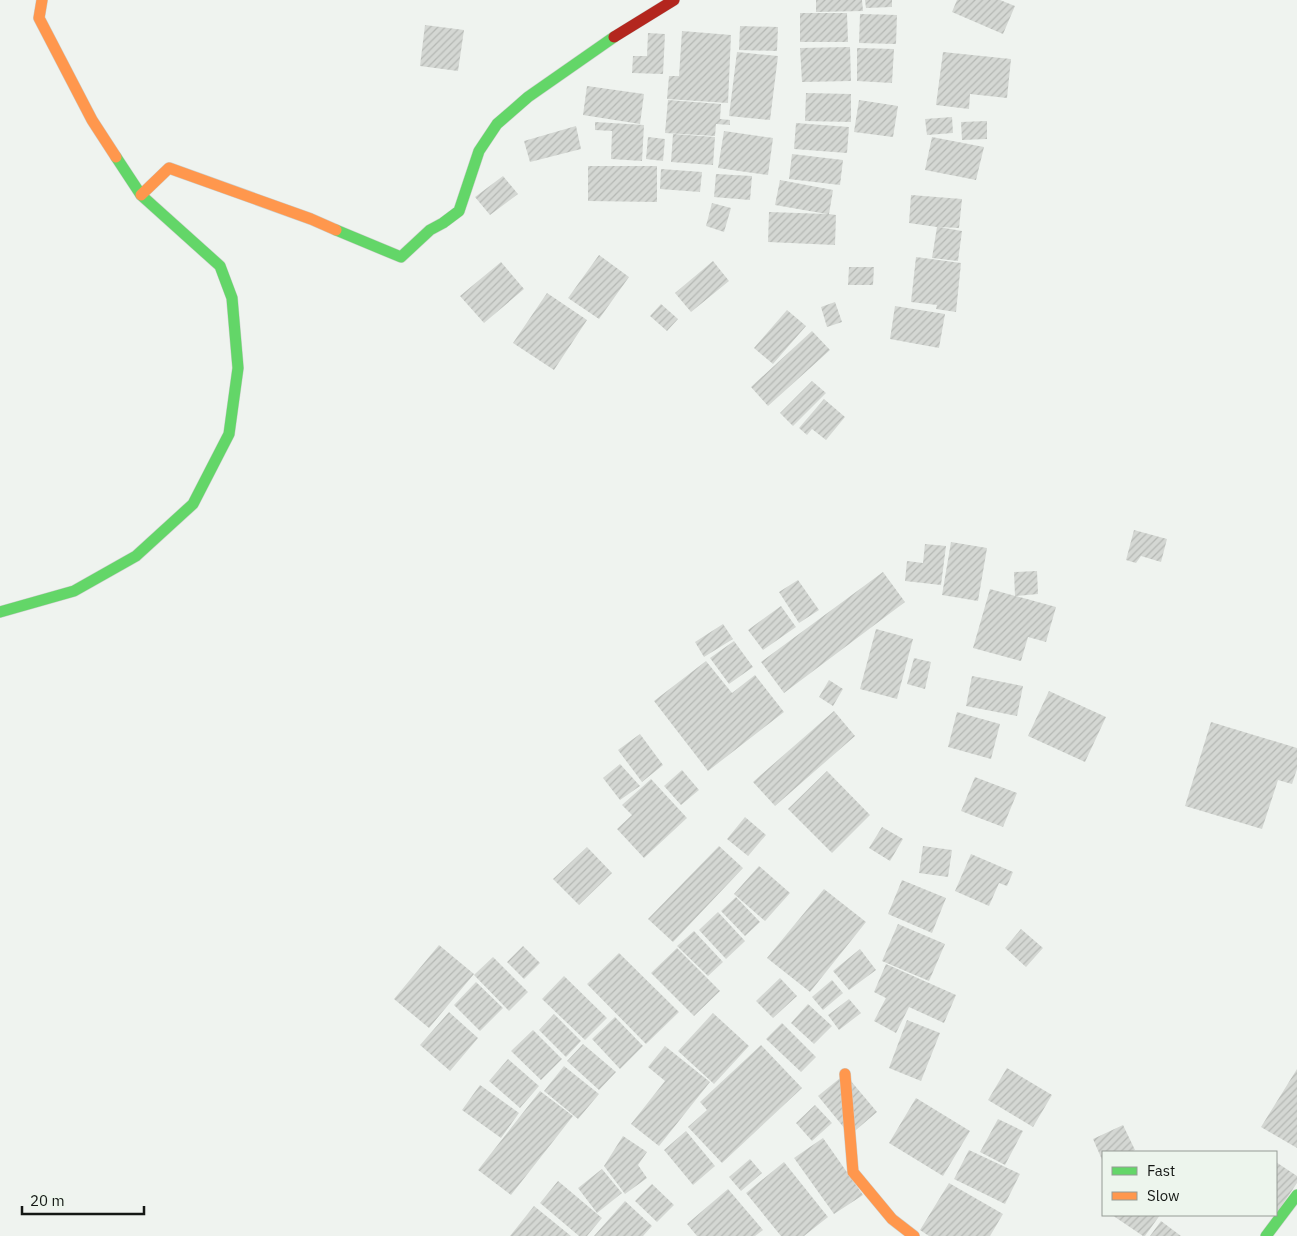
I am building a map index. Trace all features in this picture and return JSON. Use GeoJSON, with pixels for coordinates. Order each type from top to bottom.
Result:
{"type":"FeatureCollection","features":[{"type":"Feature","properties":{"kind":"street"},"geometry":{"type":"LineString","coordinates":[[0,612],[74,592],[136,556],[194,504],[229,434],[238,368],[232,298],[220,266],[141,195],[92,120],[39,18],[42,0]]}},
{"type":"Feature","properties":{"kind":"street"},"geometry":{"type":"LineString","coordinates":[[141,195],[169,168],[311,220],[401,257],[430,230],[443,224],[459,211],[479,151],[497,124],[528,98],[605,43],[674,0]]}},
{"type":"Feature","properties":{"kind":"street"},"geometry":{"type":"LineString","coordinates":[[845,1074],[854,1172],[892,1219],[914,1236]]}},
{"type":"Feature","properties":{"kind":"street"},"geometry":{"type":"LineString","coordinates":[[1266,1236],[1297,1195]]}},
{"type":"Feature","properties":{"kind":"building"},"geometry":{"type":"Polygon","coordinates":[[[816,0],[862,0],[863,11],[816,12],[816,0]]]}},
{"type":"Feature","properties":{"kind":"building"},"geometry":{"type":"Polygon","coordinates":[[[865,0],[892,0],[892,7],[866,8],[865,0]]]}},
{"type":"Feature","properties":{"kind":"building"},"geometry":{"type":"Polygon","coordinates":[[[957,0],[1000,0],[1015,6],[1003,34],[952,12],[957,0]]]}},
{"type":"Feature","properties":{"kind":"building"},"geometry":{"type":"Polygon","coordinates":[[[800,13],[847,13],[848,42],[800,42],[800,13]]]}},
{"type":"Feature","properties":{"kind":"building"},"geometry":{"type":"Polygon","coordinates":[[[860,14],[897,15],[896,44],[859,43],[860,14]]]}},
{"type":"Feature","properties":{"kind":"building"},"geometry":{"type":"Polygon","coordinates":[[[425,25],[464,30],[458,71],[420,66],[425,25]]]}},
{"type":"Feature","properties":{"kind":"building"},"geometry":{"type":"Polygon","coordinates":[[[740,26],[778,27],[777,51],[739,50],[740,26]]]}},
{"type":"Feature","properties":{"kind":"building"},"geometry":{"type":"Polygon","coordinates":[[[682,31],[731,35],[728,103],[667,99],[669,76],[679,76],[682,31]]]}},
{"type":"Feature","properties":{"kind":"building"},"geometry":{"type":"Polygon","coordinates":[[[648,33],[665,34],[663,74],[632,73],[633,56],[647,56],[648,33]]]}},
{"type":"Feature","properties":{"kind":"building"},"geometry":{"type":"Polygon","coordinates":[[[850,47],[851,81],[802,82],[800,48],[850,47]]]}},
{"type":"Feature","properties":{"kind":"building"},"geometry":{"type":"Polygon","coordinates":[[[857,48],[894,49],[892,83],[857,81],[857,48]]]}},
{"type":"Feature","properties":{"kind":"building"},"geometry":{"type":"Polygon","coordinates":[[[737,52],[778,56],[770,120],[729,116],[737,52]]]}},
{"type":"Feature","properties":{"kind":"building"},"geometry":{"type":"Polygon","coordinates":[[[943,52],[1011,59],[1007,98],[970,94],[969,109],[936,105],[943,52]]]}},
{"type":"Feature","properties":{"kind":"building"},"geometry":{"type":"Polygon","coordinates":[[[587,86],[644,94],[640,124],[583,115],[587,86]]]}},
{"type":"Feature","properties":{"kind":"building"},"geometry":{"type":"Polygon","coordinates":[[[806,93],[851,94],[851,122],[805,121],[806,93]]]}},
{"type":"Feature","properties":{"kind":"building"},"geometry":{"type":"Polygon","coordinates":[[[668,100],[721,104],[720,119],[730,120],[730,125],[716,124],[715,136],[665,133],[668,100]]]}},
{"type":"Feature","properties":{"kind":"building"},"geometry":{"type":"Polygon","coordinates":[[[859,100],[898,106],[893,137],[854,132],[859,100]]]}},
{"type":"Feature","properties":{"kind":"building"},"geometry":{"type":"Polygon","coordinates":[[[952,117],[953,133],[927,135],[925,119],[952,117]]]}},
{"type":"Feature","properties":{"kind":"building"},"geometry":{"type":"Polygon","coordinates":[[[987,121],[987,139],[962,140],[961,122],[987,121]]]}},
{"type":"Feature","properties":{"kind":"building"},"geometry":{"type":"Polygon","coordinates":[[[595,122],[644,125],[642,161],[611,159],[612,131],[595,130],[595,122]]]}},
{"type":"Feature","properties":{"kind":"building"},"geometry":{"type":"Polygon","coordinates":[[[796,123],[849,127],[847,153],[794,149],[796,123]]]}},
{"type":"Feature","properties":{"kind":"building"},"geometry":{"type":"Polygon","coordinates":[[[576,126],[581,149],[530,162],[524,141],[576,126]]]}},
{"type":"Feature","properties":{"kind":"building"},"geometry":{"type":"Polygon","coordinates":[[[724,131],[773,138],[768,175],[718,168],[724,131]]]}},
{"type":"Feature","properties":{"kind":"building"},"geometry":{"type":"Polygon","coordinates":[[[673,134],[715,137],[713,165],[671,162],[673,134]]]}},
{"type":"Feature","properties":{"kind":"building"},"geometry":{"type":"Polygon","coordinates":[[[648,137],[665,139],[663,161],[646,159],[648,137]]]}},
{"type":"Feature","properties":{"kind":"building"},"geometry":{"type":"Polygon","coordinates":[[[932,137],[984,147],[976,180],[925,170],[932,137]]]}},
{"type":"Feature","properties":{"kind":"building"},"geometry":{"type":"Polygon","coordinates":[[[792,154],[843,160],[840,185],[789,179],[792,154]]]}},
{"type":"Feature","properties":{"kind":"building"},"geometry":{"type":"Polygon","coordinates":[[[588,166],[657,166],[657,202],[588,201],[588,166]]]}},
{"type":"Feature","properties":{"kind":"building"},"geometry":{"type":"Polygon","coordinates":[[[661,169],[702,172],[700,192],[660,189],[661,169]]]}},
{"type":"Feature","properties":{"kind":"building"},"geometry":{"type":"Polygon","coordinates":[[[716,174],[752,176],[750,200],[714,197],[716,174]]]}},
{"type":"Feature","properties":{"kind":"building"},"geometry":{"type":"Polygon","coordinates":[[[503,176],[518,194],[490,215],[475,197],[503,176]]]}},
{"type":"Feature","properties":{"kind":"building"},"geometry":{"type":"Polygon","coordinates":[[[780,180],[833,190],[829,214],[836,215],[835,245],[768,242],[769,212],[827,214],[775,205],[780,180]]]}},
{"type":"Feature","properties":{"kind":"building"},"geometry":{"type":"Polygon","coordinates":[[[911,195],[962,199],[959,228],[939,227],[962,231],[958,261],[932,258],[937,227],[909,223],[911,195]]]}},
{"type":"Feature","properties":{"kind":"building"},"geometry":{"type":"Polygon","coordinates":[[[712,203],[731,208],[724,232],[706,226],[712,203]]]}},
{"type":"Feature","properties":{"kind":"building"},"geometry":{"type":"Polygon","coordinates":[[[599,255],[629,277],[599,319],[568,298],[599,255]]]}},
{"type":"Feature","properties":{"kind":"building"},"geometry":{"type":"Polygon","coordinates":[[[916,257],[961,263],[956,312],[936,309],[937,305],[911,302],[916,257]]]}},
{"type":"Feature","properties":{"kind":"building"},"geometry":{"type":"Polygon","coordinates":[[[713,261],[729,281],[691,312],[675,293],[713,261]]]}},
{"type":"Feature","properties":{"kind":"building"},"geometry":{"type":"Polygon","coordinates":[[[501,262],[524,289],[484,323],[460,296],[501,262]]]}},
{"type":"Feature","properties":{"kind":"building"},"geometry":{"type":"Polygon","coordinates":[[[849,267],[874,267],[873,285],[848,285],[849,267]]]}},
{"type":"Feature","properties":{"kind":"building"},"geometry":{"type":"Polygon","coordinates":[[[547,293],[587,320],[554,370],[513,343],[547,293]]]}},
{"type":"Feature","properties":{"kind":"building"},"geometry":{"type":"Polygon","coordinates":[[[835,302],[842,322],[827,327],[821,307],[835,302]]]}},
{"type":"Feature","properties":{"kind":"building"},"geometry":{"type":"Polygon","coordinates":[[[661,304],[678,319],[667,331],[650,316],[661,304]]]}},
{"type":"Feature","properties":{"kind":"building"},"geometry":{"type":"Polygon","coordinates":[[[895,306],[945,314],[939,348],[890,339],[895,306]]]}},
{"type":"Feature","properties":{"kind":"building"},"geometry":{"type":"Polygon","coordinates":[[[787,310],[806,326],[773,364],[754,348],[787,310]]]}},
{"type":"Feature","properties":{"kind":"building"},"geometry":{"type":"Polygon","coordinates":[[[812,331],[830,350],[768,406],[751,387],[812,331]]]}},
{"type":"Feature","properties":{"kind":"building"},"geometry":{"type":"Polygon","coordinates":[[[812,381],[826,393],[793,426],[780,413],[812,381]]]}},
{"type":"Feature","properties":{"kind":"building"},"geometry":{"type":"Polygon","coordinates":[[[824,399],[845,417],[826,440],[812,429],[807,435],[799,428],[824,399]]]}},
{"type":"Feature","properties":{"kind":"building"},"geometry":{"type":"Polygon","coordinates":[[[1134,530],[1167,539],[1161,562],[1141,556],[1136,563],[1126,560],[1134,530]]]}},
{"type":"Feature","properties":{"kind":"building"},"geometry":{"type":"Polygon","coordinates":[[[951,542],[987,548],[978,601],[942,595],[951,542]]]}},
{"type":"Feature","properties":{"kind":"building"},"geometry":{"type":"Polygon","coordinates":[[[925,544],[946,546],[941,585],[905,581],[907,561],[923,563],[925,544]]]}},
{"type":"Feature","properties":{"kind":"building"},"geometry":{"type":"Polygon","coordinates":[[[1037,571],[1038,594],[1015,596],[1014,572],[1037,571]]]}},
{"type":"Feature","properties":{"kind":"building"},"geometry":{"type":"Polygon","coordinates":[[[883,572],[905,602],[784,693],[761,662],[883,572]]]}},
{"type":"Feature","properties":{"kind":"building"},"geometry":{"type":"Polygon","coordinates":[[[798,580],[819,610],[799,623],[779,592],[798,580]]]}},
{"type":"Feature","properties":{"kind":"building"},"geometry":{"type":"Polygon","coordinates":[[[990,589],[1056,607],[1046,642],[1028,637],[1021,661],[973,648],[990,589]]]}},
{"type":"Feature","properties":{"kind":"building"},"geometry":{"type":"Polygon","coordinates":[[[781,606],[796,627],[763,650],[748,630],[781,606]]]}},
{"type":"Feature","properties":{"kind":"building"},"geometry":{"type":"Polygon","coordinates":[[[723,624],[733,639],[704,657],[695,642],[723,624]]]}},
{"type":"Feature","properties":{"kind":"building"},"geometry":{"type":"Polygon","coordinates":[[[876,629],[913,639],[897,699],[860,689],[876,629]]]}},
{"type":"Feature","properties":{"kind":"building"},"geometry":{"type":"Polygon","coordinates":[[[734,641],[753,667],[729,684],[710,658],[734,641]]]}},
{"type":"Feature","properties":{"kind":"building"},"geometry":{"type":"Polygon","coordinates":[[[914,658],[931,662],[925,689],[907,684],[914,658]]]}},
{"type":"Feature","properties":{"kind":"building"},"geometry":{"type":"Polygon","coordinates":[[[706,661],[732,693],[755,675],[784,712],[708,771],[654,701],[706,661]]]}},
{"type":"Feature","properties":{"kind":"building"},"geometry":{"type":"Polygon","coordinates":[[[972,676],[1023,686],[1017,716],[966,706],[972,676]]]}},
{"type":"Feature","properties":{"kind":"building"},"geometry":{"type":"Polygon","coordinates":[[[829,680],[843,689],[833,706],[819,697],[829,680]]]}},
{"type":"Feature","properties":{"kind":"building"},"geometry":{"type":"Polygon","coordinates":[[[1049,691],[1106,717],[1085,762],[1028,736],[1049,691]]]}},
{"type":"Feature","properties":{"kind":"building"},"geometry":{"type":"Polygon","coordinates":[[[834,711],[855,736],[775,806],[753,782],[834,711]]]}},
{"type":"Feature","properties":{"kind":"building"},"geometry":{"type":"Polygon","coordinates":[[[957,712],[1000,724],[991,759],[948,747],[957,712]]]}},
{"type":"Feature","properties":{"kind":"building"},"geometry":{"type":"Polygon","coordinates":[[[1211,722],[1297,748],[1297,769],[1292,784],[1278,780],[1262,829],[1185,806],[1211,722]]]}},
{"type":"Feature","properties":{"kind":"building"},"geometry":{"type":"Polygon","coordinates":[[[640,734],[663,765],[642,782],[618,750],[640,734]]]}},
{"type":"Feature","properties":{"kind":"building"},"geometry":{"type":"Polygon","coordinates":[[[620,764],[640,786],[620,800],[603,778],[620,764]]]}},
{"type":"Feature","properties":{"kind":"building"},"geometry":{"type":"Polygon","coordinates":[[[682,770],[699,790],[681,805],[664,786],[682,770]]]}},
{"type":"Feature","properties":{"kind":"building"},"geometry":{"type":"Polygon","coordinates":[[[827,771],[870,815],[832,853],[788,809],[827,771]]]}},
{"type":"Feature","properties":{"kind":"building"},"geometry":{"type":"Polygon","coordinates":[[[975,777],[1017,793],[1003,827],[961,811],[975,777]]]}},
{"type":"Feature","properties":{"kind":"building"},"geometry":{"type":"Polygon","coordinates":[[[651,779],[687,818],[644,858],[617,829],[632,815],[622,805],[651,779]]]}},
{"type":"Feature","properties":{"kind":"building"},"geometry":{"type":"Polygon","coordinates":[[[745,817],[766,835],[748,856],[727,839],[745,817]]]}},
{"type":"Feature","properties":{"kind":"building"},"geometry":{"type":"Polygon","coordinates":[[[882,827],[903,839],[890,861],[869,848],[882,827]]]}},
{"type":"Feature","properties":{"kind":"building"},"geometry":{"type":"Polygon","coordinates":[[[719,846],[743,868],[673,942],[648,919],[719,846]]]}},
{"type":"Feature","properties":{"kind":"building"},"geometry":{"type":"Polygon","coordinates":[[[923,846],[952,850],[948,877],[919,873],[923,846]]]}},
{"type":"Feature","properties":{"kind":"building"},"geometry":{"type":"Polygon","coordinates":[[[587,847],[612,873],[579,905],[553,879],[587,847]]]}},
{"type":"Feature","properties":{"kind":"building"},"geometry":{"type":"Polygon","coordinates":[[[971,854],[1013,872],[1007,886],[999,883],[989,906],[955,891],[971,854]]]}},
{"type":"Feature","properties":{"kind":"building"},"geometry":{"type":"Polygon","coordinates":[[[759,866],[790,893],[765,921],[734,894],[759,866]]]}},
{"type":"Feature","properties":{"kind":"building"},"geometry":{"type":"Polygon","coordinates":[[[902,880],[946,898],[932,933],[888,914],[902,880]]]}},
{"type":"Feature","properties":{"kind":"building"},"geometry":{"type":"Polygon","coordinates":[[[824,889],[866,922],[810,992],[767,958],[824,889]]]}},
{"type":"Feature","properties":{"kind":"building"},"geometry":{"type":"Polygon","coordinates":[[[736,897],[760,922],[745,936],[721,911],[736,897]]]}},
{"type":"Feature","properties":{"kind":"building"},"geometry":{"type":"Polygon","coordinates":[[[718,912],[745,941],[726,959],[699,930],[718,912]]]}},
{"type":"Feature","properties":{"kind":"building"},"geometry":{"type":"Polygon","coordinates":[[[898,924],[945,944],[929,981],[882,961],[898,924]]]}},
{"type":"Feature","properties":{"kind":"building"},"geometry":{"type":"Polygon","coordinates":[[[1021,929],[1043,948],[1026,967],[1005,948],[1021,929]]]}},
{"type":"Feature","properties":{"kind":"building"},"geometry":{"type":"Polygon","coordinates":[[[694,931],[723,962],[708,976],[677,946],[694,931]]]}},
{"type":"Feature","properties":{"kind":"building"},"geometry":{"type":"Polygon","coordinates":[[[439,945],[474,974],[429,1028],[394,999],[439,945]]]}},
{"type":"Feature","properties":{"kind":"building"},"geometry":{"type":"Polygon","coordinates":[[[523,946],[540,963],[524,979],[507,962],[523,946]]]}},
{"type":"Feature","properties":{"kind":"building"},"geometry":{"type":"Polygon","coordinates":[[[677,948],[720,991],[694,1016],[651,973],[677,948]]]}},
{"type":"Feature","properties":{"kind":"building"},"geometry":{"type":"Polygon","coordinates":[[[860,949],[876,970],[849,990],[833,971],[860,949]]]}},
{"type":"Feature","properties":{"kind":"building"},"geometry":{"type":"Polygon","coordinates":[[[619,953],[679,1012],[646,1044],[587,984],[619,953]]]}},
{"type":"Feature","properties":{"kind":"building"},"geometry":{"type":"Polygon","coordinates":[[[493,957],[528,992],[509,1011],[474,975],[493,957]]]}},
{"type":"Feature","properties":{"kind":"building"},"geometry":{"type":"Polygon","coordinates":[[[886,964],[956,995],[944,1023],[909,1007],[896,1033],[874,1021],[886,998],[874,992],[886,964]]]}},
{"type":"Feature","properties":{"kind":"building"},"geometry":{"type":"Polygon","coordinates":[[[564,976],[607,1018],[585,1040],[542,999],[564,976]]]}},
{"type":"Feature","properties":{"kind":"building"},"geometry":{"type":"Polygon","coordinates":[[[780,978],[797,996],[773,1018],[756,1001],[780,978]]]}},
{"type":"Feature","properties":{"kind":"building"},"geometry":{"type":"Polygon","coordinates":[[[832,980],[843,993],[823,1010],[812,997],[832,980]]]}},
{"type":"Feature","properties":{"kind":"building"},"geometry":{"type":"Polygon","coordinates":[[[476,982],[503,1008],[480,1031],[454,1005],[476,982]]]}},
{"type":"Feature","properties":{"kind":"building"},"geometry":{"type":"Polygon","coordinates":[[[849,999],[861,1013],[839,1030],[828,1015],[849,999]]]}},
{"type":"Feature","properties":{"kind":"building"},"geometry":{"type":"Polygon","coordinates":[[[808,1004],[832,1026],[814,1044],[791,1023],[808,1004]]]}},
{"type":"Feature","properties":{"kind":"building"},"geometry":{"type":"Polygon","coordinates":[[[449,1012],[478,1038],[450,1071],[420,1045],[449,1012]]]}},
{"type":"Feature","properties":{"kind":"building"},"geometry":{"type":"Polygon","coordinates":[[[713,1013],[749,1046],[714,1084],[678,1051],[713,1013]]]}},
{"type":"Feature","properties":{"kind":"building"},"geometry":{"type":"Polygon","coordinates":[[[554,1014],[581,1041],[566,1057],[539,1030],[554,1014]]]}},
{"type":"Feature","properties":{"kind":"building"},"geometry":{"type":"Polygon","coordinates":[[[615,1017],[643,1046],[620,1069],[592,1039],[615,1017]]]}},
{"type":"Feature","properties":{"kind":"building"},"geometry":{"type":"Polygon","coordinates":[[[907,1020],[940,1033],[921,1081],[889,1068],[907,1020]]]}},
{"type":"Feature","properties":{"kind":"building"},"geometry":{"type":"Polygon","coordinates":[[[782,1023],[816,1057],[801,1072],[766,1039],[782,1023]]]}},
{"type":"Feature","properties":{"kind":"building"},"geometry":{"type":"Polygon","coordinates":[[[533,1030],[562,1059],[541,1080],[511,1051],[533,1030]]]}},
{"type":"Feature","properties":{"kind":"building"},"geometry":{"type":"Polygon","coordinates":[[[583,1044],[616,1072],[599,1090],[567,1061],[583,1044]]]}},
{"type":"Feature","properties":{"kind":"building"},"geometry":{"type":"Polygon","coordinates":[[[761,1045],[802,1088],[722,1163],[688,1127],[707,1110],[700,1102],[761,1045]]]}},
{"type":"Feature","properties":{"kind":"building"},"geometry":{"type":"Polygon","coordinates":[[[665,1046],[710,1082],[659,1146],[631,1124],[665,1081],[648,1067],[665,1046]]]}},
{"type":"Feature","properties":{"kind":"building"},"geometry":{"type":"Polygon","coordinates":[[[508,1059],[539,1086],[520,1108],[489,1081],[508,1059]]]}},
{"type":"Feature","properties":{"kind":"building"},"geometry":{"type":"Polygon","coordinates":[[[564,1066],[599,1094],[578,1119],[544,1091],[564,1066]]]}},
{"type":"Feature","properties":{"kind":"building"},"geometry":{"type":"Polygon","coordinates":[[[1007,1068],[1052,1095],[1033,1127],[988,1100],[1007,1068]]]}},
{"type":"Feature","properties":{"kind":"building"},"geometry":{"type":"Polygon","coordinates":[[[1297,1069],[1297,1148],[1261,1127],[1297,1069]]]}},
{"type":"Feature","properties":{"kind":"building"},"geometry":{"type":"Polygon","coordinates":[[[845,1074],[877,1112],[850,1135],[818,1096],[845,1074]]]}},
{"type":"Feature","properties":{"kind":"building"},"geometry":{"type":"Polygon","coordinates":[[[480,1085],[519,1113],[501,1138],[462,1110],[480,1085]]]}},
{"type":"Feature","properties":{"kind":"building"},"geometry":{"type":"Polygon","coordinates":[[[540,1091],[573,1116],[511,1195],[478,1170],[540,1091]]]}},
{"type":"Feature","properties":{"kind":"building"},"geometry":{"type":"Polygon","coordinates":[[[916,1098],[970,1131],[943,1176],[889,1143],[916,1098]]]}},
{"type":"Feature","properties":{"kind":"building"},"geometry":{"type":"Polygon","coordinates":[[[815,1105],[832,1123],[812,1141],[796,1123],[815,1105]]]}},
{"type":"Feature","properties":{"kind":"building"},"geometry":{"type":"Polygon","coordinates":[[[998,1119],[1023,1131],[1005,1165],[980,1152],[998,1119]]]}},
{"type":"Feature","properties":{"kind":"building"},"geometry":{"type":"Polygon","coordinates":[[[1123,1125],[1135,1150],[1102,1151],[1102,1160],[1093,1139],[1123,1125]]]}},
{"type":"Feature","properties":{"kind":"building"},"geometry":{"type":"Polygon","coordinates":[[[686,1131],[715,1166],[693,1185],[664,1150],[686,1131]]]}},
{"type":"Feature","properties":{"kind":"building"},"geometry":{"type":"Polygon","coordinates":[[[623,1136],[647,1152],[638,1165],[647,1178],[625,1194],[604,1166],[623,1136]]]}},
{"type":"Feature","properties":{"kind":"building"},"geometry":{"type":"Polygon","coordinates":[[[823,1138],[863,1195],[834,1214],[794,1158],[823,1138]]]}},
{"type":"Feature","properties":{"kind":"building"},"geometry":{"type":"Polygon","coordinates":[[[969,1150],[1020,1174],[1005,1204],[954,1179],[969,1150]]]}},
{"type":"Feature","properties":{"kind":"building"},"geometry":{"type":"Polygon","coordinates":[[[750,1159],[762,1173],[741,1191],[729,1177],[750,1159]]]}},
{"type":"Feature","properties":{"kind":"building"},"geometry":{"type":"Polygon","coordinates":[[[784,1162],[828,1217],[804,1236],[781,1236],[746,1193],[784,1162]]]}},
{"type":"Feature","properties":{"kind":"building"},"geometry":{"type":"Polygon","coordinates":[[[1277,1163],[1297,1176],[1297,1183],[1277,1213],[1277,1163]]]}},
{"type":"Feature","properties":{"kind":"building"},"geometry":{"type":"Polygon","coordinates":[[[602,1169],[622,1193],[597,1213],[578,1188],[602,1169]]]}},
{"type":"Feature","properties":{"kind":"building"},"geometry":{"type":"Polygon","coordinates":[[[558,1181],[602,1218],[587,1236],[579,1236],[540,1203],[558,1181]]]}},
{"type":"Feature","properties":{"kind":"building"},"geometry":{"type":"Polygon","coordinates":[[[949,1183],[1003,1214],[990,1236],[929,1236],[920,1230],[949,1183]]]}},
{"type":"Feature","properties":{"kind":"building"},"geometry":{"type":"Polygon","coordinates":[[[652,1184],[674,1205],[657,1222],[635,1201],[652,1184]]]}},
{"type":"Feature","properties":{"kind":"building"},"geometry":{"type":"Polygon","coordinates":[[[728,1189],[763,1230],[755,1236],[697,1236],[687,1224],[728,1189]]]}},
{"type":"Feature","properties":{"kind":"building"},"geometry":{"type":"Polygon","coordinates":[[[625,1201],[652,1226],[643,1236],[594,1236],[625,1201]]]}},
{"type":"Feature","properties":{"kind":"building"},"geometry":{"type":"Polygon","coordinates":[[[534,1206],[571,1236],[510,1236],[534,1206]]]}},
{"type":"Feature","properties":{"kind":"building"},"geometry":{"type":"Polygon","coordinates":[[[1113,1216],[1159,1216],[1145,1236],[1113,1216]]]}},
{"type":"Feature","properties":{"kind":"building"},"geometry":{"type":"Polygon","coordinates":[[[1161,1221],[1181,1236],[1150,1236],[1161,1221]]]}},
{"type":"Feature","properties":{"kind":"traffic: fast"},"geometry":{"type":"LineString","coordinates":[[336,230],[401,257],[430,230],[459,211],[479,151],[497,124],[528,97],[614,37]]}},
{"type":"Feature","properties":{"kind":"traffic: fast"},"geometry":{"type":"LineString","coordinates":[[0,612],[74,591],[136,556],[193,504],[229,434],[238,368],[232,298],[220,266],[141,195],[116,157]]}},
{"type":"Feature","properties":{"kind":"traffic: fast"},"geometry":{"type":"LineString","coordinates":[[1266,1236],[1297,1195]]}},
{"type":"Feature","properties":{"kind":"traffic: slow"},"geometry":{"type":"LineString","coordinates":[[42,0],[39,18],[92,120],[116,157]]}},
{"type":"Feature","properties":{"kind":"traffic: slow"},"geometry":{"type":"LineString","coordinates":[[141,195],[169,168],[311,219],[336,230]]}},
{"type":"Feature","properties":{"kind":"traffic: slow"},"geometry":{"type":"LineString","coordinates":[[845,1074],[853,1172],[892,1219],[914,1236]]}},
{"type":"Feature","properties":{"kind":"traffic: jam"},"geometry":{"type":"LineString","coordinates":[[614,37],[674,0]]}}]}
